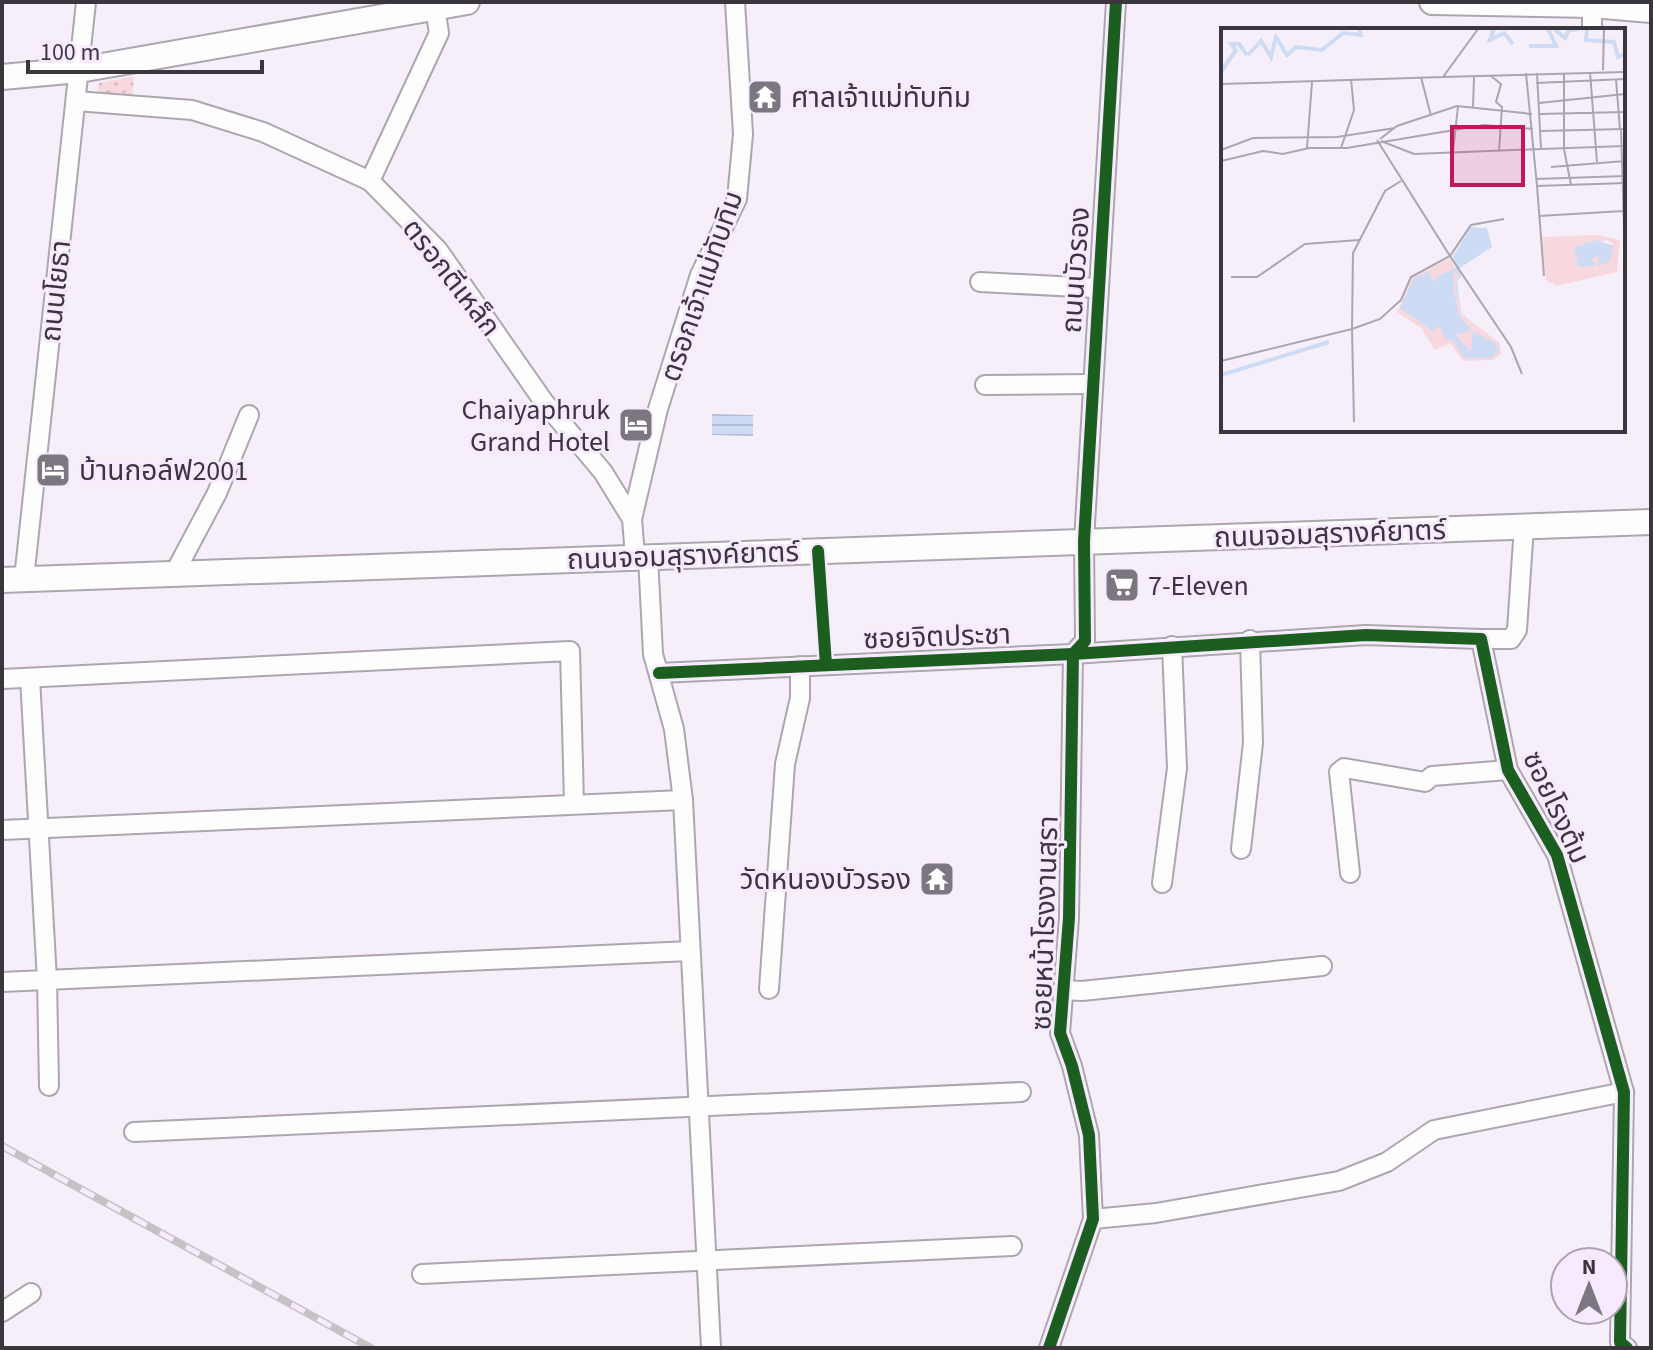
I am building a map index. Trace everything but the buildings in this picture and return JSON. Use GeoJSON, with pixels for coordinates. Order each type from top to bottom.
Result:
{"type":"FeatureCollection","features":[{"type":"Feature","properties":{"kind":"main road"},"geometry":{"type":"LineString","coordinates":[[2,77],[79,70],[467,2]]}},
{"type":"Feature","properties":{"kind":"main road"},"geometry":{"type":"LineString","coordinates":[[1432,2],[1592,5],[1651,10]]}},
{"type":"Feature","properties":{"kind":"main road","name":"ถนนจอมสุรางค์ยาตร์"},"geometry":{"type":"LineString","coordinates":[[13,580],[1651,522]]}},
{"type":"Feature","properties":{"kind":"street","name":"ถนนโยธา"},"geometry":{"type":"LineString","coordinates":[[13,580],[76,101],[86,2]]}},
{"type":"Feature","properties":{"kind":"street","name":"ตรอกเจ้าแม่ทับทิม"},"geometry":{"type":"LineString","coordinates":[[632,519],[658,409],[700,275],[737,199],[743,134],[735,2]]}},
{"type":"Feature","properties":{"kind":"street","name":"ถนนบัวรอง"},"geometry":{"type":"LineString","coordinates":[[1084,541],[1096,288],[1116,2]]}},
{"type":"Feature","properties":{"kind":"street"},"geometry":{"type":"LineString","coordinates":[[1592,5],[1592,28]]}},
{"type":"Feature","properties":{"kind":"street"},"geometry":{"type":"LineString","coordinates":[[370,181],[439,33],[435,8]]}},
{"type":"Feature","properties":{"kind":"street","name":"ตรอกตีเหล็ก"},"geometry":{"type":"LineString","coordinates":[[76,101],[192,110],[263,132],[370,181],[438,250],[544,402],[603,472],[632,519],[642,556],[653,654],[674,729],[683,800],[711,1348]]}},
{"type":"Feature","properties":{"kind":"street"},"geometry":{"type":"LineString","coordinates":[[980,282],[1096,288]]}},
{"type":"Feature","properties":{"kind":"street"},"geometry":{"type":"LineString","coordinates":[[985,385],[1092,384]]}},
{"type":"Feature","properties":{"kind":"street"},"geometry":{"type":"LineString","coordinates":[[174,574],[217,493],[249,415]]}},
{"type":"Feature","properties":{"kind":"street"},"geometry":{"type":"LineString","coordinates":[[1073,654],[1250,640],[1366,635],[1511,639],[1517,630],[1524,526]]}},
{"type":"Feature","properties":{"kind":"street","name":"ซอยหน้าโรงงานสุรา"},"geometry":{"type":"LineString","coordinates":[[1049,1348],[1093,1219],[1089,1135],[1072,1066],[1060,1033],[1069,918],[1073,654],[1085,641],[1084,541]]}},
{"type":"Feature","properties":{"kind":"street","name":"ซอยโรงต้ม"},"geometry":{"type":"LineString","coordinates":[[1481,639],[1508,770],[1557,855],[1624,1092],[1620,1342],[1627,1348]]}},
{"type":"Feature","properties":{"kind":"street"},"geometry":{"type":"LineString","coordinates":[[1241,849],[1253,743],[1250,640]]}},
{"type":"Feature","properties":{"kind":"street"},"geometry":{"type":"LineString","coordinates":[[1162,883],[1177,768],[1172,646]]}},
{"type":"Feature","properties":{"kind":"street"},"geometry":{"type":"LineString","coordinates":[[2,679],[570,651],[574,803]]}},
{"type":"Feature","properties":{"kind":"street","name":"ซอยจิตประชา"},"geometry":{"type":"LineString","coordinates":[[659,673],[1073,654]]}},
{"type":"Feature","properties":{"kind":"street"},"geometry":{"type":"LineString","coordinates":[[769,989],[785,764],[800,698],[800,666]]}},
{"type":"Feature","properties":{"kind":"street"},"geometry":{"type":"LineString","coordinates":[[30,678],[47,980],[49,1086]]}},
{"type":"Feature","properties":{"kind":"street"},"geometry":{"type":"LineString","coordinates":[[1350,873],[1339,772],[1344,768],[1425,782],[1432,776],[1508,770]]}},
{"type":"Feature","properties":{"kind":"street"},"geometry":{"type":"LineString","coordinates":[[2,830],[683,800]]}},
{"type":"Feature","properties":{"kind":"street"},"geometry":{"type":"LineString","coordinates":[[2,982],[690,951]]}},
{"type":"Feature","properties":{"kind":"street"},"geometry":{"type":"LineString","coordinates":[[1062,990],[1082,991],[1322,966]]}},
{"type":"Feature","properties":{"kind":"street"},"geometry":{"type":"LineString","coordinates":[[134,1132],[1021,1092]]}},
{"type":"Feature","properties":{"kind":"street"},"geometry":{"type":"LineString","coordinates":[[1093,1219],[1156,1213],[1339,1181],[1387,1162],[1434,1130],[1624,1092]]}},
{"type":"Feature","properties":{"kind":"street"},"geometry":{"type":"LineString","coordinates":[[422,1274],[1012,1246]]}},
{"type":"Feature","properties":{"kind":"street"},"geometry":{"type":"LineString","coordinates":[[2,1312],[31,1293]]}},
{"type":"Feature","properties":{"kind":"shaded area"},"geometry":{"type":"Polygon","coordinates":[[[134,76],[132,100],[97,99],[99,83],[134,76]]]}},
{"type":"Feature","properties":{"kind":"water"},"geometry":{"type":"Polygon","coordinates":[[[712,414],[753,415],[753,436],[712,435],[712,414]]]}},
{"type":"Feature","properties":{"kind":"railway"},"geometry":{"type":"LineString","coordinates":[[2,1146],[371,1348]]}},
{"type":"Feature","properties":{"kind":"cycle path"},"geometry":{"type":"LineString","coordinates":[[1049,1348],[1093,1219],[1089,1135],[1072,1066],[1060,1033],[1069,918],[1073,654],[1085,641],[1084,541],[1116,2]]}},
{"type":"Feature","properties":{"kind":"cycle path"},"geometry":{"type":"LineString","coordinates":[[818,551],[826,665]]}},
{"type":"Feature","properties":{"kind":"cycle path"},"geometry":{"type":"LineString","coordinates":[[659,673],[1073,654],[1366,635],[1481,639],[1508,770],[1557,855],[1624,1092],[1620,1342],[1627,1348]]}},
{"type":"Feature","properties":{"kind":"place","name":"ศาลเจ้าแม่ทับทิม"},"geometry":{"type":"Point","coordinates":[765,97]}},
{"type":"Feature","properties":{"kind":"place","name":"Chaiyaphruk Grand Hotel"},"geometry":{"type":"Point","coordinates":[636,425]}},
{"type":"Feature","properties":{"kind":"place","name":"บ้านกอล์ฟ2001"},"geometry":{"type":"Point","coordinates":[53,470]}},
{"type":"Feature","properties":{"kind":"place","name":"7-Eleven"},"geometry":{"type":"Point","coordinates":[1122,585]}},
{"type":"Feature","properties":{"kind":"place","name":"วัดหนองบัวรอง"},"geometry":{"type":"Point","coordinates":[937,879]}}]}
